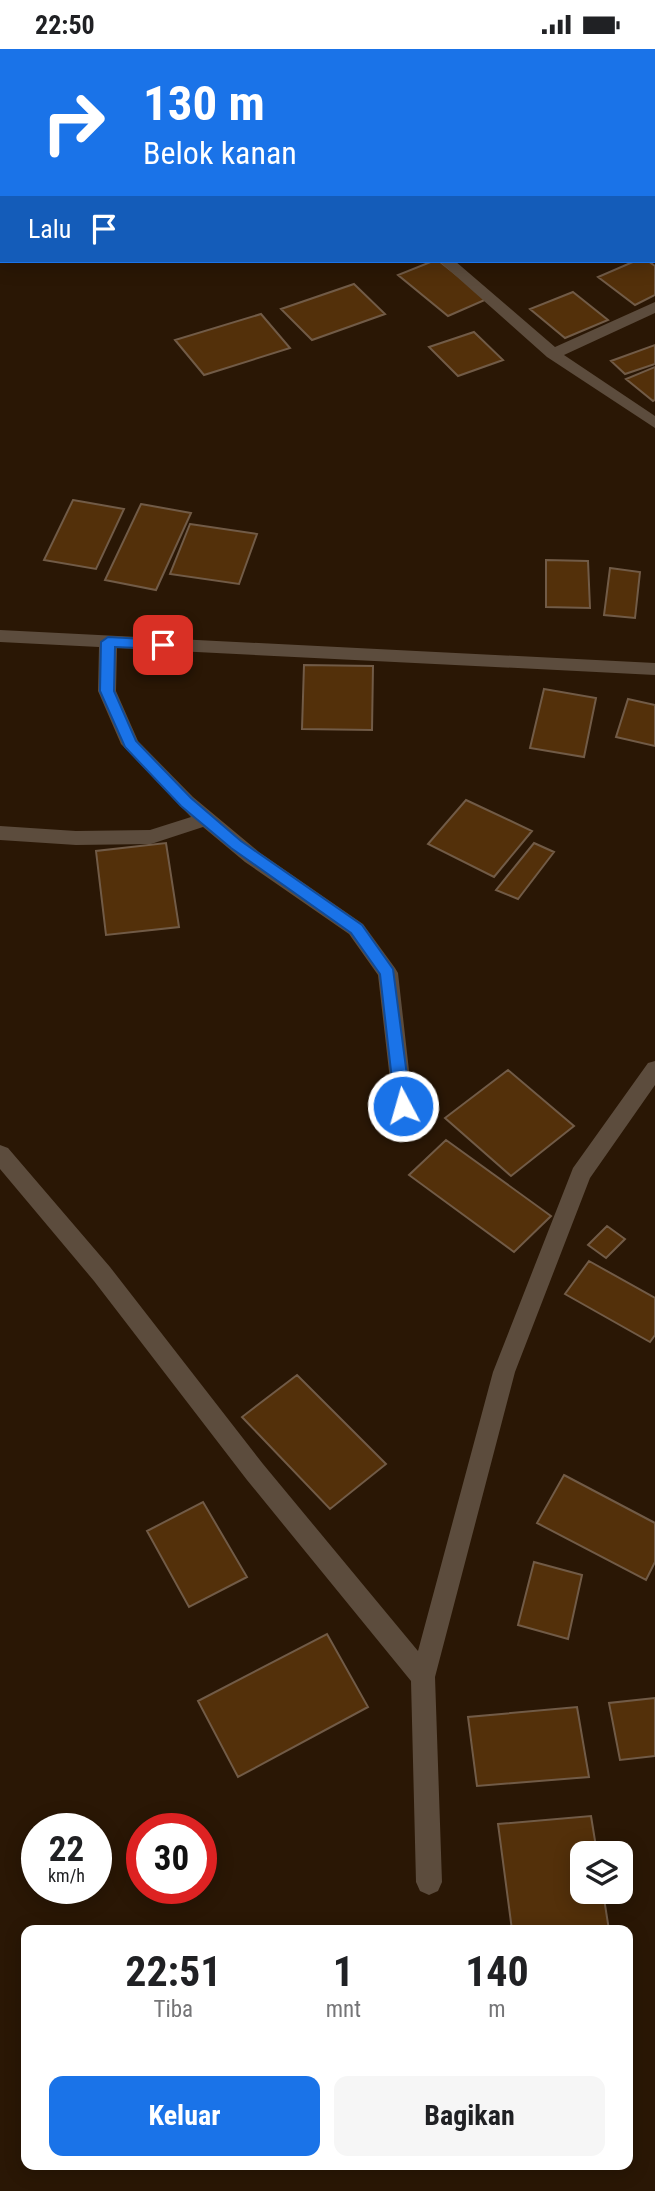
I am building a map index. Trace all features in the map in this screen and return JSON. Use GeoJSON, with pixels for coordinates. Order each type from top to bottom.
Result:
{"type":"FeatureCollection","features":[{"type":"Feature","properties":{"kind":"street"},"geometry":{"type":"LineString","coordinates":[[448,263],[553,354],[655,423]]}},
{"type":"Feature","properties":{"kind":"street"},"geometry":{"type":"LineString","coordinates":[[553,354],[655,307]]}},
{"type":"Feature","properties":{"kind":"street"},"geometry":{"type":"LineString","coordinates":[[0,636],[655,669]]}},
{"type":"Feature","properties":{"kind":"street"},"geometry":{"type":"LineString","coordinates":[[108,642],[107,691],[130,744],[205,819],[252,857],[356,929],[388,973],[403,1106]]}},
{"type":"Feature","properties":{"kind":"street"},"geometry":{"type":"LineString","coordinates":[[0,833],[76,838],[151,838],[205,819]]}},
{"type":"Feature","properties":{"kind":"street"},"geometry":{"type":"LineString","coordinates":[[429,1882],[423,1677],[504,1372],[581,1174],[655,1069]]}},
{"type":"Feature","properties":{"kind":"street"},"geometry":{"type":"LineString","coordinates":[[0,1154],[102,1274],[255,1472],[423,1677]]}},
{"type":"Feature","properties":{"kind":"building"},"geometry":{"type":"Polygon","coordinates":[[[428,263],[442,263],[487,299],[448,316],[398,275],[428,263]]]}},
{"type":"Feature","properties":{"kind":"building"},"geometry":{"type":"Polygon","coordinates":[[[630,263],[651,263],[655,266],[655,295],[635,305],[598,277],[630,263]]]}},
{"type":"Feature","properties":{"kind":"building"},"geometry":{"type":"Polygon","coordinates":[[[354,284],[385,314],[312,340],[281,309],[354,284]]]}},
{"type":"Feature","properties":{"kind":"building"},"geometry":{"type":"Polygon","coordinates":[[[573,292],[608,320],[565,338],[530,309],[573,292]]]}},
{"type":"Feature","properties":{"kind":"building"},"geometry":{"type":"Polygon","coordinates":[[[261,314],[290,348],[204,375],[175,340],[261,314]]]}},
{"type":"Feature","properties":{"kind":"building"},"geometry":{"type":"Polygon","coordinates":[[[474,332],[503,360],[458,376],[429,347],[474,332]]]}},
{"type":"Feature","properties":{"kind":"building"},"geometry":{"type":"Polygon","coordinates":[[[655,345],[655,364],[625,374],[611,361],[655,345]]]}},
{"type":"Feature","properties":{"kind":"building"},"geometry":{"type":"Polygon","coordinates":[[[655,367],[655,400],[653,401],[626,379],[655,367]]]}},
{"type":"Feature","properties":{"kind":"building"},"geometry":{"type":"Polygon","coordinates":[[[73,500],[124,509],[96,569],[44,560],[73,500]]]}},
{"type":"Feature","properties":{"kind":"building"},"geometry":{"type":"Polygon","coordinates":[[[141,504],[191,513],[156,590],[105,580],[141,504]]]}},
{"type":"Feature","properties":{"kind":"building"},"geometry":{"type":"Polygon","coordinates":[[[190,524],[257,534],[239,584],[170,574],[190,524]]]}},
{"type":"Feature","properties":{"kind":"building"},"geometry":{"type":"Polygon","coordinates":[[[546,560],[588,561],[590,608],[546,607],[546,560]]]}},
{"type":"Feature","properties":{"kind":"building"},"geometry":{"type":"Polygon","coordinates":[[[610,568],[640,572],[635,618],[604,615],[610,568]]]}},
{"type":"Feature","properties":{"kind":"building"},"geometry":{"type":"Polygon","coordinates":[[[304,665],[373,666],[372,730],[302,729],[304,665]]]}},
{"type":"Feature","properties":{"kind":"building"},"geometry":{"type":"Polygon","coordinates":[[[544,689],[596,698],[584,757],[530,748],[544,689]]]}},
{"type":"Feature","properties":{"kind":"building"},"geometry":{"type":"Polygon","coordinates":[[[628,699],[655,705],[655,746],[616,737],[628,699]]]}},
{"type":"Feature","properties":{"kind":"building"},"geometry":{"type":"Polygon","coordinates":[[[466,800],[532,831],[494,877],[428,844],[466,800]]]}},
{"type":"Feature","properties":{"kind":"building"},"geometry":{"type":"Polygon","coordinates":[[[166,843],[179,927],[106,935],[96,851],[166,843]]]}},
{"type":"Feature","properties":{"kind":"building"},"geometry":{"type":"Polygon","coordinates":[[[534,843],[554,852],[518,899],[496,890],[534,843]]]}},
{"type":"Feature","properties":{"kind":"building"},"geometry":{"type":"Polygon","coordinates":[[[508,1070],[574,1126],[511,1176],[445,1118],[508,1070]]]}},
{"type":"Feature","properties":{"kind":"building"},"geometry":{"type":"Polygon","coordinates":[[[446,1140],[551,1216],[514,1252],[409,1175],[446,1140]]]}},
{"type":"Feature","properties":{"kind":"building"},"geometry":{"type":"Polygon","coordinates":[[[607,1226],[625,1239],[606,1258],[588,1245],[607,1226]]]}},
{"type":"Feature","properties":{"kind":"building"},"geometry":{"type":"Polygon","coordinates":[[[589,1261],[655,1298],[655,1335],[650,1342],[565,1294],[589,1261]]]}},
{"type":"Feature","properties":{"kind":"building"},"geometry":{"type":"Polygon","coordinates":[[[297,1375],[386,1464],[330,1509],[242,1417],[297,1375]]]}},
{"type":"Feature","properties":{"kind":"building"},"geometry":{"type":"Polygon","coordinates":[[[564,1475],[655,1523],[655,1562],[646,1580],[537,1523],[564,1475]]]}},
{"type":"Feature","properties":{"kind":"building"},"geometry":{"type":"Polygon","coordinates":[[[203,1502],[247,1577],[189,1607],[147,1531],[203,1502]]]}},
{"type":"Feature","properties":{"kind":"building"},"geometry":{"type":"Polygon","coordinates":[[[534,1562],[582,1575],[568,1639],[518,1625],[534,1562]]]}},
{"type":"Feature","properties":{"kind":"building"},"geometry":{"type":"Polygon","coordinates":[[[327,1634],[368,1707],[238,1777],[198,1701],[327,1634]]]}},
{"type":"Feature","properties":{"kind":"building"},"geometry":{"type":"Polygon","coordinates":[[[655,1698],[655,1756],[620,1760],[609,1703],[655,1698]]]}},
{"type":"Feature","properties":{"kind":"building"},"geometry":{"type":"Polygon","coordinates":[[[577,1707],[589,1777],[477,1786],[468,1717],[577,1707]]]}},
{"type":"Feature","properties":{"kind":"building"},"geometry":{"type":"Polygon","coordinates":[[[591,1816],[595,1841],[570,1841],[570,1904],[605,1904],[608,1925],[511,1925],[498,1824],[591,1816]]]}},
{"type":"Feature","properties":{"kind":"route"},"geometry":{"type":"LineString","coordinates":[[163,645],[108,642],[107,691],[130,744],[186,802],[236,845],[356,929],[388,973],[403,1106]]}}]}
